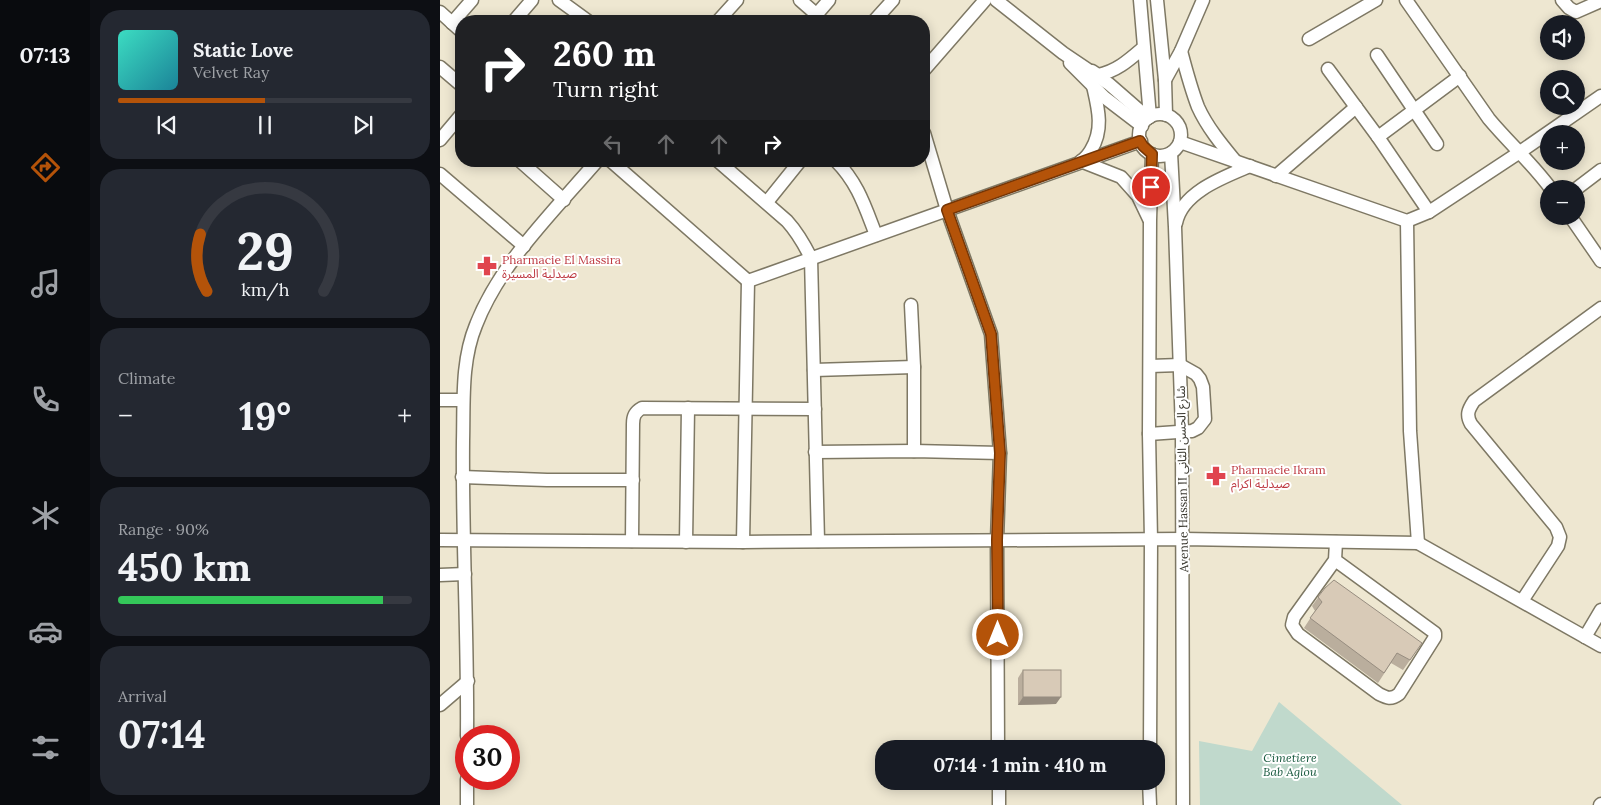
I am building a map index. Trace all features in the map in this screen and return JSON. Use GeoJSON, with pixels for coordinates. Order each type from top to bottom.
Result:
{"type":"FeatureCollection","features":[{"type":"Feature","properties":{"kind":"street"},"geometry":{"type":"LineString","coordinates":[[464,15],[472,0]]}},
{"type":"Feature","properties":{"kind":"street"},"geometry":{"type":"LineString","coordinates":[[519,15],[532,0]]}},
{"type":"Feature","properties":{"kind":"street"},"geometry":{"type":"LineString","coordinates":[[560,0],[580,15]]}},
{"type":"Feature","properties":{"kind":"street"},"geometry":{"type":"LineString","coordinates":[[800,0],[812,15]]}},
{"type":"Feature","properties":{"kind":"street"},"geometry":{"type":"LineString","coordinates":[[816,15],[829,0]]}},
{"type":"Feature","properties":{"kind":"street"},"geometry":{"type":"LineString","coordinates":[[879,15],[893,0]]}},
{"type":"Feature","properties":{"kind":"street"},"geometry":{"type":"LineString","coordinates":[[930,63],[985,0]]}},
{"type":"Feature","properties":{"kind":"street"},"geometry":{"type":"LineString","coordinates":[[996,0],[1063,53],[1098,75],[1124,65],[1144,48]]}},
{"type":"Feature","properties":{"kind":"street"},"geometry":{"type":"LineString","coordinates":[[1140,0],[1147,121],[1140,141]]}},
{"type":"Feature","properties":{"kind":"street"},"geometry":{"type":"LineString","coordinates":[[1157,0],[1166,115]]}},
{"type":"Feature","properties":{"kind":"street"},"geometry":{"type":"LineString","coordinates":[[1164,80],[1181,51],[1203,0]]}},
{"type":"Feature","properties":{"kind":"street"},"geometry":{"type":"LineString","coordinates":[[1310,40],[1376,0]]}},
{"type":"Feature","properties":{"kind":"street"},"geometry":{"type":"LineString","coordinates":[[1562,0],[1569,8],[1576,12],[1601,1]]}},
{"type":"Feature","properties":{"kind":"street"},"geometry":{"type":"LineString","coordinates":[[722,15],[730,2]]}},
{"type":"Feature","properties":{"kind":"street"},"geometry":{"type":"LineString","coordinates":[[1411,2],[1489,119],[1531,163],[1544,180]]}},
{"type":"Feature","properties":{"kind":"street"},"geometry":{"type":"LineString","coordinates":[[440,12],[455,25]]}},
{"type":"Feature","properties":{"kind":"street"},"geometry":{"type":"LineString","coordinates":[[1181,51],[1199,108],[1208,125],[1236,162]]}},
{"type":"Feature","properties":{"kind":"street"},"geometry":{"type":"LineString","coordinates":[[1063,53],[1092,86],[1104,96],[1147,121]]}},
{"type":"Feature","properties":{"kind":"street"},"geometry":{"type":"LineString","coordinates":[[1377,55],[1437,144]]}},
{"type":"Feature","properties":{"kind":"street"},"geometry":{"type":"LineString","coordinates":[[440,67],[455,80]]}},
{"type":"Feature","properties":{"kind":"street"},"geometry":{"type":"LineString","coordinates":[[1328,68],[1429,212]]}},
{"type":"Feature","properties":{"kind":"street"},"geometry":{"type":"LineString","coordinates":[[1091,70],[1125,98],[1147,121]]}},
{"type":"Feature","properties":{"kind":"street"},"geometry":{"type":"LineString","coordinates":[[1378,137],[1460,76]]}},
{"type":"Feature","properties":{"kind":"street"},"geometry":{"type":"LineString","coordinates":[[1079,163],[1086,158],[1096,142],[1099,132],[1099,111],[1092,86]]}},
{"type":"Feature","properties":{"kind":"street"},"geometry":{"type":"LineString","coordinates":[[1180,142],[1407,221],[1429,212],[1601,96]]}},
{"type":"Feature","properties":{"kind":"street"},"geometry":{"type":"LineString","coordinates":[[1276,176],[1356,107]]}},
{"type":"Feature","properties":{"kind":"street"},"geometry":{"type":"LineString","coordinates":[[1140,141],[1152,154],[1162,156],[1171,152],[1180,142],[1180,128],[1176,121],[1166,115],[1158,114],[1147,121]]}},
{"type":"Feature","properties":{"kind":"street"},"geometry":{"type":"LineString","coordinates":[[440,140],[455,121]]}},
{"type":"Feature","properties":{"kind":"street"},"geometry":{"type":"LineString","coordinates":[[748,281],[1140,141]]}},
{"type":"Feature","properties":{"kind":"street","name":"Avenue Hassan II شارع الحسن الثاني"},"geometry":{"type":"LineString","coordinates":[[1171,152],[1182,431],[1183,805]]}},
{"type":"Feature","properties":{"kind":"street"},"geometry":{"type":"LineString","coordinates":[[930,153],[947,210],[991,334],[1000,453],[997,540],[998,740]]}},
{"type":"Feature","properties":{"kind":"street"},"geometry":{"type":"LineString","coordinates":[[1150,740],[1151,540],[1149,434],[1152,154]]}},
{"type":"Feature","properties":{"kind":"street"},"geometry":{"type":"LineString","coordinates":[[1079,163],[1120,177],[1138,196],[1150,220]]}},
{"type":"Feature","properties":{"kind":"street"},"geometry":{"type":"LineString","coordinates":[[1175,228],[1178,214],[1194,196],[1217,181],[1250,166]]}},
{"type":"Feature","properties":{"kind":"street"},"geometry":{"type":"LineString","coordinates":[[527,167],[564,200]]}},
{"type":"Feature","properties":{"kind":"street"},"geometry":{"type":"LineString","coordinates":[[467,725],[468,681],[462,477],[463,400],[467,352],[475,326],[489,296],[503,273],[592,167]]}},
{"type":"Feature","properties":{"kind":"street"},"geometry":{"type":"LineString","coordinates":[[618,167],[748,281],[743,542]]}},
{"type":"Feature","properties":{"kind":"street"},"geometry":{"type":"LineString","coordinates":[[725,167],[766,202],[796,232],[811,258],[818,541]]}},
{"type":"Feature","properties":{"kind":"street"},"geometry":{"type":"LineString","coordinates":[[766,202],[795,167]]}},
{"type":"Feature","properties":{"kind":"street"},"geometry":{"type":"LineString","coordinates":[[842,167],[854,183],[876,235]]}},
{"type":"Feature","properties":{"kind":"street"},"geometry":{"type":"LineString","coordinates":[[1585,182],[1601,170]]}},
{"type":"Feature","properties":{"kind":"street"},"geometry":{"type":"LineString","coordinates":[[440,192],[445,178],[524,246]]}},
{"type":"Feature","properties":{"kind":"street"},"geometry":{"type":"LineString","coordinates":[[1407,221],[1410,431],[1418,543]]}},
{"type":"Feature","properties":{"kind":"street"},"geometry":{"type":"LineString","coordinates":[[1576,225],[1601,261]]}},
{"type":"Feature","properties":{"kind":"street"},"geometry":{"type":"LineString","coordinates":[[912,306],[914,451]]}},
{"type":"Feature","properties":{"kind":"street"},"geometry":{"type":"LineString","coordinates":[[1522,601],[1558,546],[1560,537],[1556,527],[1471,424],[1467,417],[1469,408],[1474,401],[1601,308]]}},
{"type":"Feature","properties":{"kind":"street"},"geometry":{"type":"LineString","coordinates":[[1149,434],[1192,431],[1198,428],[1205,419],[1202,382],[1196,374],[1180,365],[1150,366]]}},
{"type":"Feature","properties":{"kind":"street"},"geometry":{"type":"LineString","coordinates":[[814,370],[914,367]]}},
{"type":"Feature","properties":{"kind":"street"},"geometry":{"type":"LineString","coordinates":[[440,400],[463,400]]}},
{"type":"Feature","properties":{"kind":"street"},"geometry":{"type":"LineString","coordinates":[[632,541],[632,424],[635,414],[642,408],[814,409]]}},
{"type":"Feature","properties":{"kind":"street"},"geometry":{"type":"LineString","coordinates":[[686,542],[688,408]]}},
{"type":"Feature","properties":{"kind":"street"},"geometry":{"type":"LineString","coordinates":[[815,452],[914,451],[1000,453]]}},
{"type":"Feature","properties":{"kind":"street"},"geometry":{"type":"LineString","coordinates":[[462,477],[547,480],[633,480]]}},
{"type":"Feature","properties":{"kind":"street"},"geometry":{"type":"LineString","coordinates":[[440,540],[743,542],[1183,539],[1418,543],[1601,646]]}},
{"type":"Feature","properties":{"kind":"street"},"geometry":{"type":"LineString","coordinates":[[1335,560],[1435,633],[1435,637],[1399,694],[1394,697],[1388,698],[1379,694],[1298,634],[1292,625],[1294,617],[1335,560],[1336,542]]}},
{"type":"Feature","properties":{"kind":"street"},"geometry":{"type":"LineString","coordinates":[[440,575],[465,574]]}},
{"type":"Feature","properties":{"kind":"street"},"geometry":{"type":"LineString","coordinates":[[1585,637],[1601,610]]}},
{"type":"Feature","properties":{"kind":"street"},"geometry":{"type":"LineString","coordinates":[[440,705],[468,681]]}},
{"type":"Feature","properties":{"kind":"street"},"geometry":{"type":"LineString","coordinates":[[466,805],[467,790]]}},
{"type":"Feature","properties":{"kind":"street"},"geometry":{"type":"LineString","coordinates":[[999,790],[999,805]]}},
{"type":"Feature","properties":{"kind":"street"},"geometry":{"type":"LineString","coordinates":[[1150,790],[1150,805]]}},
{"type":"Feature","properties":{"kind":"green space","name":"Cimetiere Bab Aglou"},"geometry":{"type":"Polygon","coordinates":[[[1279,702],[1402,805],[1200,805],[1199,741],[1252,751],[1279,702]]]}},
{"type":"Feature","properties":{"kind":"building"},"geometry":{"type":"Polygon","coordinates":[[[1334,580],[1422,643],[1410,660],[1397,653],[1384,673],[1310,618],[1322,602],[1318,597],[1334,580]]]}},
{"type":"Feature","properties":{"kind":"building"},"geometry":{"type":"Polygon","coordinates":[[[1023,670],[1061,670],[1061,697],[1023,697],[1023,670]]]}},
{"type":"Feature","properties":{"kind":"place","name":"Pharmacie El Massira صيدلية المسيرة"},"geometry":{"type":"Point","coordinates":[487,266]}},
{"type":"Feature","properties":{"kind":"place","name":"Pharmacie Ikram صيدلية اكرام"},"geometry":{"type":"Point","coordinates":[1216,476]}},
{"type":"Feature","properties":{"kind":"route"},"geometry":{"type":"LineString","coordinates":[[998,635],[997,540],[1000,453],[991,334],[947,210],[1140,141],[1147,151],[1152,154],[1151,187]]}}]}
